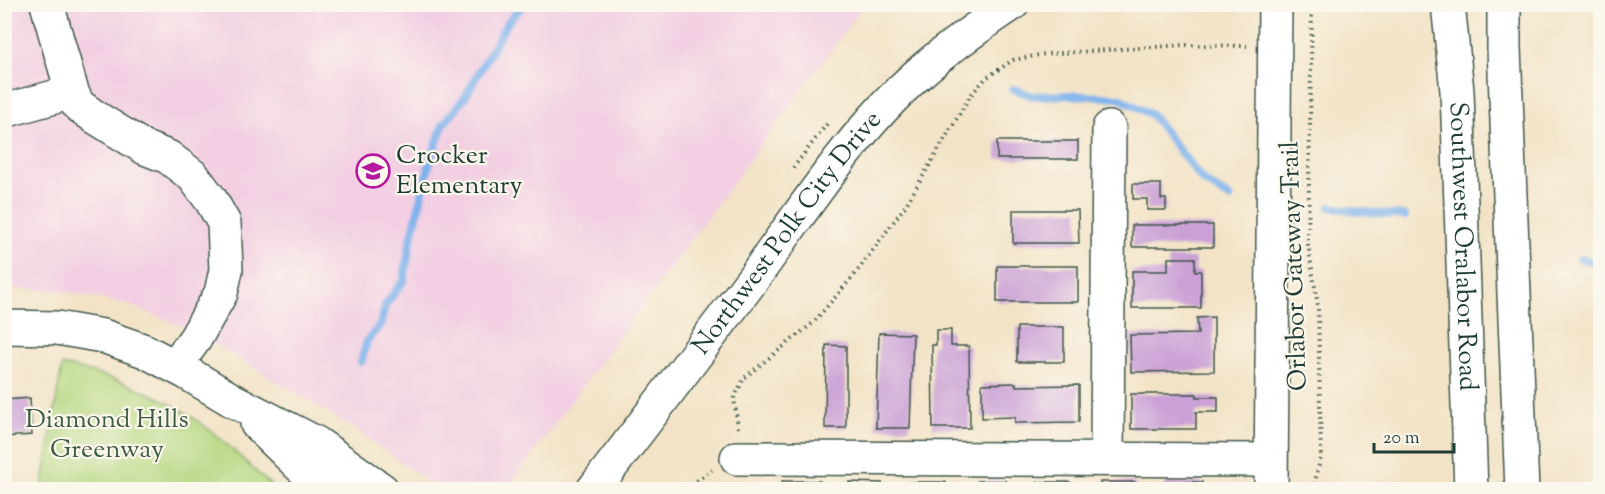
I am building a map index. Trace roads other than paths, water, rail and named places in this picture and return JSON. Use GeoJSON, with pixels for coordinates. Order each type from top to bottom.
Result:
{"type":"FeatureCollection","features":[{"type":"Feature","properties":{"kind":"street"},"geometry":{"type":"LineString","coordinates":[[47,4],[72,92],[78,105],[144,148],[168,157],[193,176],[211,200],[224,223],[226,270],[221,293],[195,339],[176,366]]}},
{"type":"Feature","properties":{"kind":"street","name":"Northwest Polk City Drive"},"geometry":{"type":"LineString","coordinates":[[593,489],[874,119],[916,76],[963,37],[1012,4]]}},
{"type":"Feature","properties":{"kind":"street"},"geometry":{"type":"LineString","coordinates":[[737,458],[1107,459],[1270,475],[1275,4]]}},
{"type":"Feature","properties":{"kind":"street","name":"Southwest Oralabor Road"},"geometry":{"type":"LineString","coordinates":[[1448,4],[1457,91],[1471,489]]}},
{"type":"Feature","properties":{"kind":"street","name":"Southwest Oralabor Road"},"geometry":{"type":"LineString","coordinates":[[1504,4],[1504,60],[1522,489]]}},
{"type":"Feature","properties":{"kind":"street"},"geometry":{"type":"LineString","coordinates":[[6,106],[72,92]]}},
{"type":"Feature","properties":{"kind":"street"},"geometry":{"type":"LineString","coordinates":[[1107,459],[1109,128]]}},
{"type":"Feature","properties":{"kind":"street"},"geometry":{"type":"LineString","coordinates":[[4,327],[57,328],[102,336],[145,351],[176,366],[232,400],[316,443],[382,489]]}},
{"type":"Feature","properties":{"kind":"street"},"geometry":{"type":"LineString","coordinates":[[232,400],[301,467],[331,489]]}},
{"type":"Feature","properties":{"kind":"waterway"},"geometry":{"type":"LineString","coordinates":[[361,362],[367,341],[380,325],[386,304],[404,280],[410,244],[431,158],[443,125],[465,97],[507,23],[524,4]]}},
{"type":"Feature","properties":{"kind":"waterway"},"geometry":{"type":"LineString","coordinates":[[1013,89],[1033,96],[1071,95],[1119,98],[1152,115],[1202,180],[1230,198]]}},
{"type":"Feature","properties":{"kind":"waterway"},"geometry":{"type":"LineString","coordinates":[[1330,207],[1405,216]]}},
{"type":"Feature","properties":{"kind":"waterway"},"geometry":{"type":"LineString","coordinates":[[1580,259],[1596,262]]}},
{"type":"Feature","properties":{"kind":"waterway"},"geometry":{"type":"LineString","coordinates":[[223,490],[235,486]]}},
{"type":"Feature","properties":{"kind":"place","name":"Crocker Elementary"},"geometry":{"type":"Point","coordinates":[373,171]}},
{"type":"Feature","properties":{"kind":"park label","name":"Diamond Hills Greenway"},"geometry":{"type":"Point","coordinates":[107,435]}}]}
